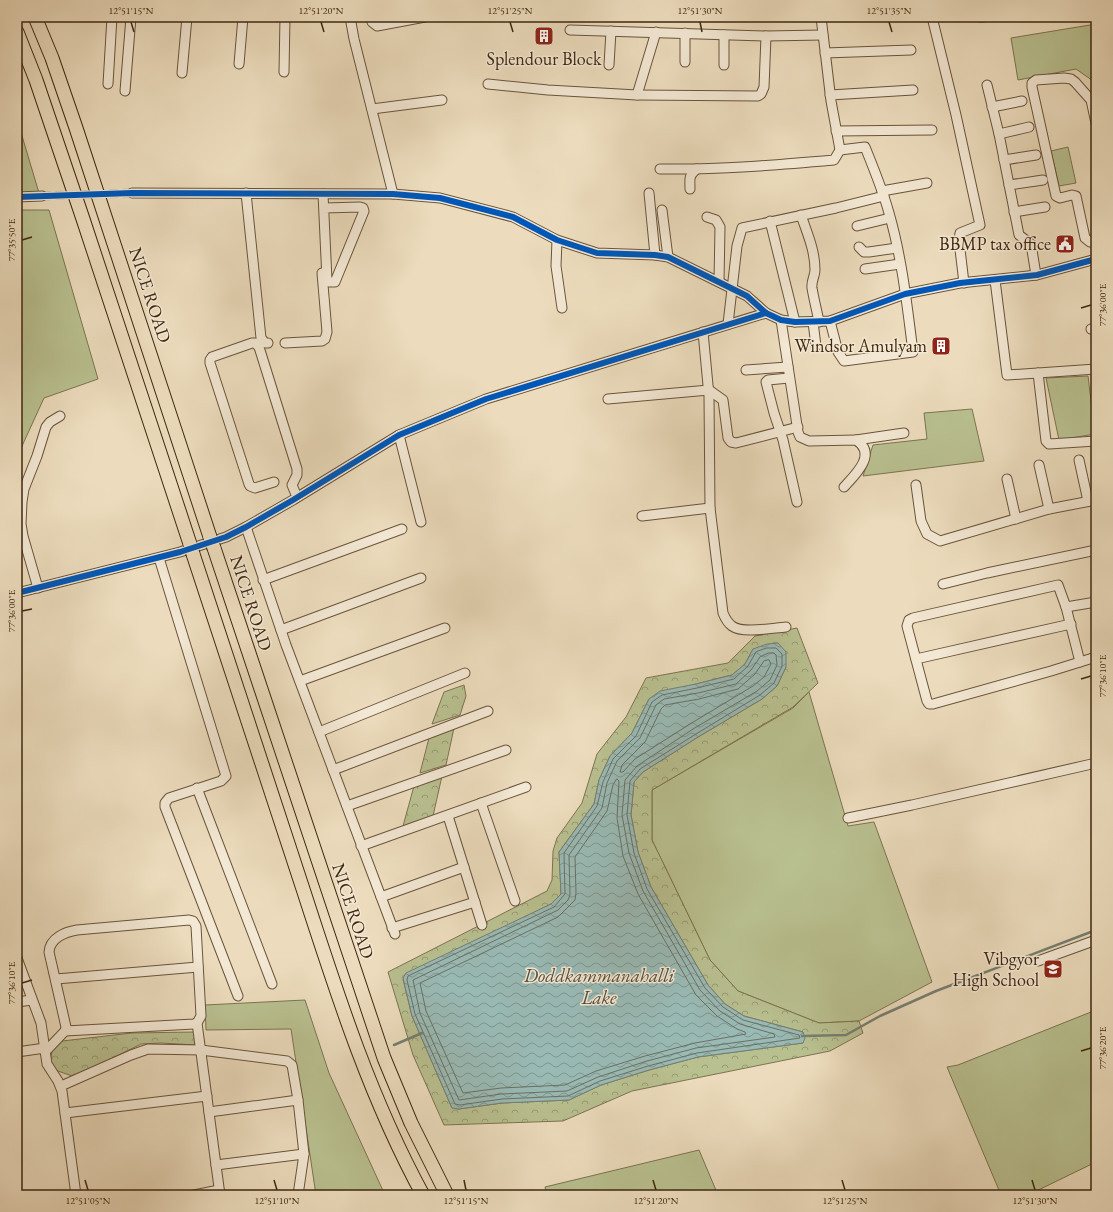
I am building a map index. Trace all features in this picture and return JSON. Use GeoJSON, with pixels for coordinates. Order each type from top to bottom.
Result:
{"type":"FeatureCollection","features":[{"type":"Feature","properties":{"kind":"highway","name":"NICE ROAD"},"geometry":{"type":"LineString","coordinates":[[34,17],[52,58],[76,128],[346,948],[384,1058],[411,1123],[447,1195]]}},
{"type":"Feature","properties":{"kind":"highway"},"geometry":{"type":"LineString","coordinates":[[17,32],[36,80],[83,218],[364,1070],[395,1140],[423,1195]]}},
{"type":"Feature","properties":{"kind":"street"},"geometry":{"type":"LineString","coordinates":[[108,84],[112,17]]}},
{"type":"Feature","properties":{"kind":"street"},"geometry":{"type":"LineString","coordinates":[[125,91],[131,17]]}},
{"type":"Feature","properties":{"kind":"street"},"geometry":{"type":"LineString","coordinates":[[182,73],[187,17]]}},
{"type":"Feature","properties":{"kind":"street"},"geometry":{"type":"LineString","coordinates":[[239,64],[243,17]]}},
{"type":"Feature","properties":{"kind":"street"},"geometry":{"type":"LineString","coordinates":[[284,72],[286,17]]}},
{"type":"Feature","properties":{"kind":"street"},"geometry":{"type":"LineString","coordinates":[[350,17],[354,39],[393,194]]}},
{"type":"Feature","properties":{"kind":"street"},"geometry":{"type":"LineString","coordinates":[[371,17],[372,22],[376,26],[425,17]]}},
{"type":"Feature","properties":{"kind":"street"},"geometry":{"type":"LineString","coordinates":[[660,169],[767,166],[834,160],[840,150],[830,95],[821,17]]}},
{"type":"Feature","properties":{"kind":"street"},"geometry":{"type":"LineString","coordinates":[[932,17],[956,115],[980,225],[960,233],[959,241],[964,283]]}},
{"type":"Feature","properties":{"kind":"street"},"geometry":{"type":"LineString","coordinates":[[570,30],[766,36],[823,35]]}},
{"type":"Feature","properties":{"kind":"street"},"geometry":{"type":"LineString","coordinates":[[609,65],[611,31]]}},
{"type":"Feature","properties":{"kind":"street"},"geometry":{"type":"LineString","coordinates":[[637,95],[656,32]]}},
{"type":"Feature","properties":{"kind":"street"},"geometry":{"type":"LineString","coordinates":[[685,33],[685,62]]}},
{"type":"Feature","properties":{"kind":"street"},"geometry":{"type":"LineString","coordinates":[[724,34],[724,66]]}},
{"type":"Feature","properties":{"kind":"street"},"geometry":{"type":"LineString","coordinates":[[488,84],[548,90],[637,95],[758,96],[761,94],[764,87],[766,36]]}},
{"type":"Feature","properties":{"kind":"street"},"geometry":{"type":"LineString","coordinates":[[825,53],[911,50]]}},
{"type":"Feature","properties":{"kind":"street"},"geometry":{"type":"LineString","coordinates":[[1096,123],[1091,100],[1071,79],[1064,78],[1033,81],[1032,87],[1056,196],[1060,198],[1072,195],[1076,196],[1085,238],[1090,242],[1096,242]]}},
{"type":"Feature","properties":{"kind":"street"},"geometry":{"type":"LineString","coordinates":[[987,85],[999,134],[1019,235],[1031,244],[1036,275]]}},
{"type":"Feature","properties":{"kind":"street"},"geometry":{"type":"LineString","coordinates":[[830,95],[913,90]]}},
{"type":"Feature","properties":{"kind":"street"},"geometry":{"type":"LineString","coordinates":[[372,109],[442,100]]}},
{"type":"Feature","properties":{"kind":"street"},"geometry":{"type":"LineString","coordinates":[[992,107],[1022,101]]}},
{"type":"Feature","properties":{"kind":"street"},"geometry":{"type":"LineString","coordinates":[[999,134],[1029,127]]}},
{"type":"Feature","properties":{"kind":"street"},"geometry":{"type":"LineString","coordinates":[[836,131],[932,130]]}},
{"type":"Feature","properties":{"kind":"street"},"geometry":{"type":"LineString","coordinates":[[830,321],[838,352],[844,361],[913,352],[897,248],[883,193],[865,148],[840,150]]}},
{"type":"Feature","properties":{"kind":"street"},"geometry":{"type":"LineString","coordinates":[[1004,160],[1036,155]]}},
{"type":"Feature","properties":{"kind":"street"},"geometry":{"type":"LineString","coordinates":[[690,189],[691,173],[697,169]]}},
{"type":"Feature","properties":{"kind":"street"},"geometry":{"type":"LineString","coordinates":[[1009,185],[1042,180]]}},
{"type":"Feature","properties":{"kind":"street"},"geometry":{"type":"LineString","coordinates":[[728,324],[737,246],[742,228],[836,208],[883,193],[927,183]]}},
{"type":"Feature","properties":{"kind":"street"},"geometry":{"type":"LineString","coordinates":[[132,193],[393,194],[440,198],[512,217],[557,240],[597,253],[654,255],[668,257],[747,296],[766,313],[781,320],[795,322],[830,321],[905,294],[964,283],[1036,275],[1096,259]]}},
{"type":"Feature","properties":{"kind":"street"},"geometry":{"type":"LineString","coordinates":[[246,193],[261,338],[265,343],[268,343]]}},
{"type":"Feature","properties":{"kind":"street"},"geometry":{"type":"LineString","coordinates":[[649,193],[654,255]]}},
{"type":"Feature","properties":{"kind":"street"},"geometry":{"type":"LineString","coordinates":[[320,194],[324,208],[328,280],[332,283],[335,282],[364,211],[363,208],[360,207],[324,208]]}},
{"type":"Feature","properties":{"kind":"street"},"geometry":{"type":"LineString","coordinates":[[285,343],[322,340],[325,339],[326,336],[320,194]]}},
{"type":"Feature","properties":{"kind":"street"},"geometry":{"type":"LineString","coordinates":[[17,197],[42,196]]}},
{"type":"Feature","properties":{"kind":"street"},"geometry":{"type":"LineString","coordinates":[[1014,212],[1044,207]]}},
{"type":"Feature","properties":{"kind":"street"},"geometry":{"type":"LineString","coordinates":[[662,210],[668,257]]}},
{"type":"Feature","properties":{"kind":"street"},"geometry":{"type":"LineString","coordinates":[[801,215],[814,257],[815,272],[812,281],[812,289],[817,307],[816,346]]}},
{"type":"Feature","properties":{"kind":"street"},"geometry":{"type":"LineString","coordinates":[[707,217],[716,220],[720,227],[719,282]]}},
{"type":"Feature","properties":{"kind":"street"},"geometry":{"type":"LineString","coordinates":[[857,226],[890,218]]}},
{"type":"Feature","properties":{"kind":"street"},"geometry":{"type":"LineString","coordinates":[[770,221],[795,322]]}},
{"type":"Feature","properties":{"kind":"street"},"geometry":{"type":"LineString","coordinates":[[557,240],[556,266],[562,308]]}},
{"type":"Feature","properties":{"kind":"street"},"geometry":{"type":"LineString","coordinates":[[859,247],[861,250],[869,252],[897,248]]}},
{"type":"Feature","properties":{"kind":"street"},"geometry":{"type":"LineString","coordinates":[[865,269],[900,264]]}},
{"type":"Feature","properties":{"kind":"street"},"geometry":{"type":"LineString","coordinates":[[995,280],[1007,375],[1096,369]]}},
{"type":"Feature","properties":{"kind":"street"},"geometry":{"type":"LineString","coordinates":[[17,593],[159,558],[226,537],[297,497],[399,435],[486,399],[766,313]]}},
{"type":"Feature","properties":{"kind":"street"},"geometry":{"type":"LineString","coordinates":[[781,320],[789,378],[800,437],[809,441],[856,440],[904,433]]}},
{"type":"Feature","properties":{"kind":"street"},"geometry":{"type":"LineString","coordinates":[[703,332],[709,390],[710,508],[723,613],[726,620],[732,627],[742,630],[786,627]]}},
{"type":"Feature","properties":{"kind":"street"},"geometry":{"type":"LineString","coordinates":[[274,482],[255,488],[250,486],[210,363],[212,357],[252,343],[255,343],[259,347],[298,469],[292,485],[297,497]]}},
{"type":"Feature","properties":{"kind":"street"},"geometry":{"type":"LineString","coordinates":[[746,370],[788,367]]}},
{"type":"Feature","properties":{"kind":"street"},"geometry":{"type":"LineString","coordinates":[[1038,373],[1046,441],[1049,444],[1096,441]]}},
{"type":"Feature","properties":{"kind":"street"},"geometry":{"type":"LineString","coordinates":[[789,378],[768,380],[766,382],[774,413],[781,432],[797,502]]}},
{"type":"Feature","properties":{"kind":"street"},"geometry":{"type":"LineString","coordinates":[[608,399],[709,390],[723,400],[728,438],[731,442],[736,443],[798,427]]}},
{"type":"Feature","properties":{"kind":"street"},"geometry":{"type":"LineString","coordinates":[[38,588],[22,530],[22,495],[46,427],[50,422],[60,416]]}},
{"type":"Feature","properties":{"kind":"street"},"geometry":{"type":"LineString","coordinates":[[399,435],[421,522]]}},
{"type":"Feature","properties":{"kind":"street"},"geometry":{"type":"LineString","coordinates":[[844,487],[860,469],[864,462],[864,448],[861,443],[856,440]]}},
{"type":"Feature","properties":{"kind":"street"},"geometry":{"type":"LineString","coordinates":[[916,485],[921,520],[927,534],[940,541],[1049,509],[1092,501],[1080,460]]}},
{"type":"Feature","properties":{"kind":"street"},"geometry":{"type":"LineString","coordinates":[[1039,465],[1049,509]]}},
{"type":"Feature","properties":{"kind":"street"},"geometry":{"type":"LineString","coordinates":[[1007,479],[1016,519]]}},
{"type":"Feature","properties":{"kind":"street"},"geometry":{"type":"LineString","coordinates":[[642,516],[710,508]]}},
{"type":"Feature","properties":{"kind":"street"},"geometry":{"type":"LineString","coordinates":[[246,527],[281,630],[394,931],[475,902]]}},
{"type":"Feature","properties":{"kind":"street"},"geometry":{"type":"LineString","coordinates":[[263,580],[402,529]]}},
{"type":"Feature","properties":{"kind":"street"},"geometry":{"type":"LineString","coordinates":[[943,584],[987,572],[1096,550]]}},
{"type":"Feature","properties":{"kind":"street"},"geometry":{"type":"LineString","coordinates":[[159,558],[226,776],[224,779],[169,798],[165,803],[165,807],[238,996]]}},
{"type":"Feature","properties":{"kind":"street"},"geometry":{"type":"LineString","coordinates":[[281,630],[421,578]]}},
{"type":"Feature","properties":{"kind":"street"},"geometry":{"type":"LineString","coordinates":[[1080,662],[1071,624],[1058,585],[914,618],[910,620],[907,626],[928,704],[933,704],[1051,671],[1080,662],[1096,657]]}},
{"type":"Feature","properties":{"kind":"street"},"geometry":{"type":"LineString","coordinates":[[1066,607],[1096,602]]}},
{"type":"Feature","properties":{"kind":"street"},"geometry":{"type":"LineString","coordinates":[[916,659],[1071,624]]}},
{"type":"Feature","properties":{"kind":"street"},"geometry":{"type":"LineString","coordinates":[[300,681],[445,628]]}},
{"type":"Feature","properties":{"kind":"street"},"geometry":{"type":"LineString","coordinates":[[319,732],[466,672]]}},
{"type":"Feature","properties":{"kind":"street"},"geometry":{"type":"LineString","coordinates":[[333,770],[488,711]]}},
{"type":"Feature","properties":{"kind":"street"},"geometry":{"type":"LineString","coordinates":[[346,806],[506,750]]}},
{"type":"Feature","properties":{"kind":"street"},"geometry":{"type":"LineString","coordinates":[[848,818],[912,806],[1096,763]]}},
{"type":"Feature","properties":{"kind":"street"},"geometry":{"type":"LineString","coordinates":[[361,846],[526,787]]}},
{"type":"Feature","properties":{"kind":"street"},"geometry":{"type":"LineString","coordinates":[[198,788],[272,984]]}},
{"type":"Feature","properties":{"kind":"street"},"geometry":{"type":"LineString","coordinates":[[482,804],[516,901]]}},
{"type":"Feature","properties":{"kind":"street"},"geometry":{"type":"LineString","coordinates":[[448,816],[482,925]]}},
{"type":"Feature","properties":{"kind":"street"},"geometry":{"type":"LineString","coordinates":[[381,897],[464,868]]}},
{"type":"Feature","properties":{"kind":"street"},"geometry":{"type":"LineString","coordinates":[[18,1052],[45,1050],[64,1031],[66,1023],[49,947],[57,937],[77,930],[189,920],[193,921],[196,926],[201,1016],[197,1023],[220,1193],[194,1195]]}},
{"type":"Feature","properties":{"kind":"street"},"geometry":{"type":"LineString","coordinates":[[1038,961],[1096,940]]}},
{"type":"Feature","properties":{"kind":"street"},"geometry":{"type":"LineString","coordinates":[[17,958],[43,1029],[45,1059],[61,1086],[76,1195]]}},
{"type":"Feature","properties":{"kind":"street"},"geometry":{"type":"LineString","coordinates":[[56,979],[198,967]]}},
{"type":"Feature","properties":{"kind":"street"},"geometry":{"type":"LineString","coordinates":[[17,1002],[32,1000]]}},
{"type":"Feature","properties":{"kind":"street"},"geometry":{"type":"LineString","coordinates":[[64,1031],[197,1023]]}},
{"type":"Feature","properties":{"kind":"street"},"geometry":{"type":"LineString","coordinates":[[61,1086],[148,1049],[201,1050],[287,1061],[292,1066],[298,1100],[304,1154],[298,1195]]}},
{"type":"Feature","properties":{"kind":"street"},"geometry":{"type":"LineString","coordinates":[[65,1114],[207,1096]]}},
{"type":"Feature","properties":{"kind":"street"},"geometry":{"type":"LineString","coordinates":[[209,1112],[298,1100]]}},
{"type":"Feature","properties":{"kind":"street"},"geometry":{"type":"LineString","coordinates":[[216,1165],[304,1154]]}},
{"type":"Feature","properties":{"kind":"green space"},"geometry":{"type":"Polygon","coordinates":[[[1096,24],[1096,83],[1076,69],[1018,80],[1011,38],[1096,24]]]}},
{"type":"Feature","properties":{"kind":"green space"},"geometry":{"type":"Polygon","coordinates":[[[17,119],[39,193],[17,194],[17,119]]]}},
{"type":"Feature","properties":{"kind":"green space"},"geometry":{"type":"Polygon","coordinates":[[[1068,147],[1076,183],[1059,186],[1051,151],[1068,147]]]}},
{"type":"Feature","properties":{"kind":"green space"},"geometry":{"type":"Polygon","coordinates":[[[17,210],[49,210],[98,379],[44,398],[17,457],[17,210]]]}},
{"type":"Feature","properties":{"kind":"green space"},"geometry":{"type":"Polygon","coordinates":[[[1088,376],[1095,434],[1059,440],[1046,378],[1088,376]]]}},
{"type":"Feature","properties":{"kind":"green space"},"geometry":{"type":"Polygon","coordinates":[[[972,409],[984,461],[863,476],[873,445],[927,439],[924,413],[972,409]]]}},
{"type":"Feature","properties":{"kind":"green space"},"geometry":{"type":"Polygon","coordinates":[[[797,628],[818,683],[793,707],[652,790],[652,840],[710,960],[738,991],[819,1023],[859,1021],[863,1033],[830,1051],[632,1091],[563,1121],[444,1125],[413,1055],[388,972],[547,891],[552,880],[553,851],[557,838],[582,803],[597,754],[626,717],[646,678],[728,663],[755,636],[797,628]],[[753,649],[745,664],[732,675],[696,684],[649,699],[632,733],[610,756],[599,780],[594,804],[559,852],[561,894],[551,904],[403,979],[412,1016],[452,1108],[459,1109],[502,1103],[569,1100],[601,1085],[698,1057],[803,1043],[803,1032],[744,1016],[725,1004],[708,985],[651,887],[638,852],[631,815],[634,782],[643,772],[762,699],[777,686],[786,667],[753,649]]]}},
{"type":"Feature","properties":{"kind":"green space"},"geometry":{"type":"Polygon","coordinates":[[[464,685],[466,696],[460,715],[432,724],[444,692],[464,685]]]}},
{"type":"Feature","properties":{"kind":"green space"},"geometry":{"type":"Polygon","coordinates":[[[809,692],[848,826],[874,822],[932,982],[859,1021],[819,1023],[738,991],[710,960],[652,840],[652,790],[793,708],[809,692]]]}},
{"type":"Feature","properties":{"kind":"green space"},"geometry":{"type":"Polygon","coordinates":[[[454,728],[446,765],[420,773],[429,738],[454,728]]]}},
{"type":"Feature","properties":{"kind":"green space"},"geometry":{"type":"Polygon","coordinates":[[[442,776],[433,816],[403,826],[414,786],[442,776]]]}},
{"type":"Feature","properties":{"kind":"green space"},"geometry":{"type":"Polygon","coordinates":[[[305,1000],[329,1073],[385,1195],[316,1195],[291,1029],[206,1030],[205,1005],[305,1000]]]}},
{"type":"Feature","properties":{"kind":"green space"},"geometry":{"type":"Polygon","coordinates":[[[1096,1010],[1096,1162],[1028,1195],[1001,1195],[947,1067],[958,1065],[1096,1010]]]}},
{"type":"Feature","properties":{"kind":"green space"},"geometry":{"type":"Polygon","coordinates":[[[194,1032],[196,1045],[161,1043],[141,1044],[75,1077],[55,1070],[50,1063],[52,1051],[62,1041],[132,1033],[194,1032]]]}},
{"type":"Feature","properties":{"kind":"green space"},"geometry":{"type":"Polygon","coordinates":[[[699,1150],[718,1195],[547,1195],[545,1187],[699,1150]]]}},
{"type":"Feature","properties":{"kind":"water","name":"Doddkammanahalli Lake"},"geometry":{"type":"Polygon","coordinates":[[[778,643],[786,652],[786,667],[777,686],[762,699],[643,772],[634,782],[631,815],[638,852],[651,887],[708,985],[725,1004],[744,1016],[803,1032],[805,1038],[803,1043],[698,1057],[601,1085],[569,1100],[502,1103],[459,1109],[452,1108],[412,1016],[403,978],[406,973],[551,904],[561,894],[559,852],[594,804],[599,780],[610,756],[632,733],[649,699],[660,691],[732,675],[745,664],[753,649],[767,644],[778,643]]]}},
{"type":"Feature","properties":{"kind":"waterway"},"geometry":{"type":"LineString","coordinates":[[802,1036],[846,1035],[880,1016],[936,991],[1096,930]]}},
{"type":"Feature","properties":{"kind":"waterway"},"geometry":{"type":"LineString","coordinates":[[394,1045],[422,1033]]}},
{"type":"Feature","properties":{"kind":"tunnel"},"geometry":{"type":"LineString","coordinates":[[42,196],[132,193]]}},
{"type":"Feature","properties":{"kind":"cycle path"},"geometry":{"type":"LineString","coordinates":[[17,197],[132,193],[393,194],[440,198],[513,217],[557,240],[597,253],[655,255],[668,257],[747,296],[766,313],[781,320],[795,322],[830,321],[905,294],[960,283],[1037,275],[1096,259]]}},
{"type":"Feature","properties":{"kind":"cycle path"},"geometry":{"type":"LineString","coordinates":[[17,593],[180,552],[226,537],[293,500],[399,435],[486,399],[766,313]]}},
{"type":"Feature","properties":{"kind":"place","name":"Splendour Block"},"geometry":{"type":"Point","coordinates":[544,36]}},
{"type":"Feature","properties":{"kind":"place","name":"BBMP tax office"},"geometry":{"type":"Point","coordinates":[1065,244]}},
{"type":"Feature","properties":{"kind":"place","name":"Windsor Amulyam"},"geometry":{"type":"Point","coordinates":[941,346]}},
{"type":"Feature","properties":{"kind":"place","name":"Vibgyor High School"},"geometry":{"type":"Point","coordinates":[1053,969]}}]}
